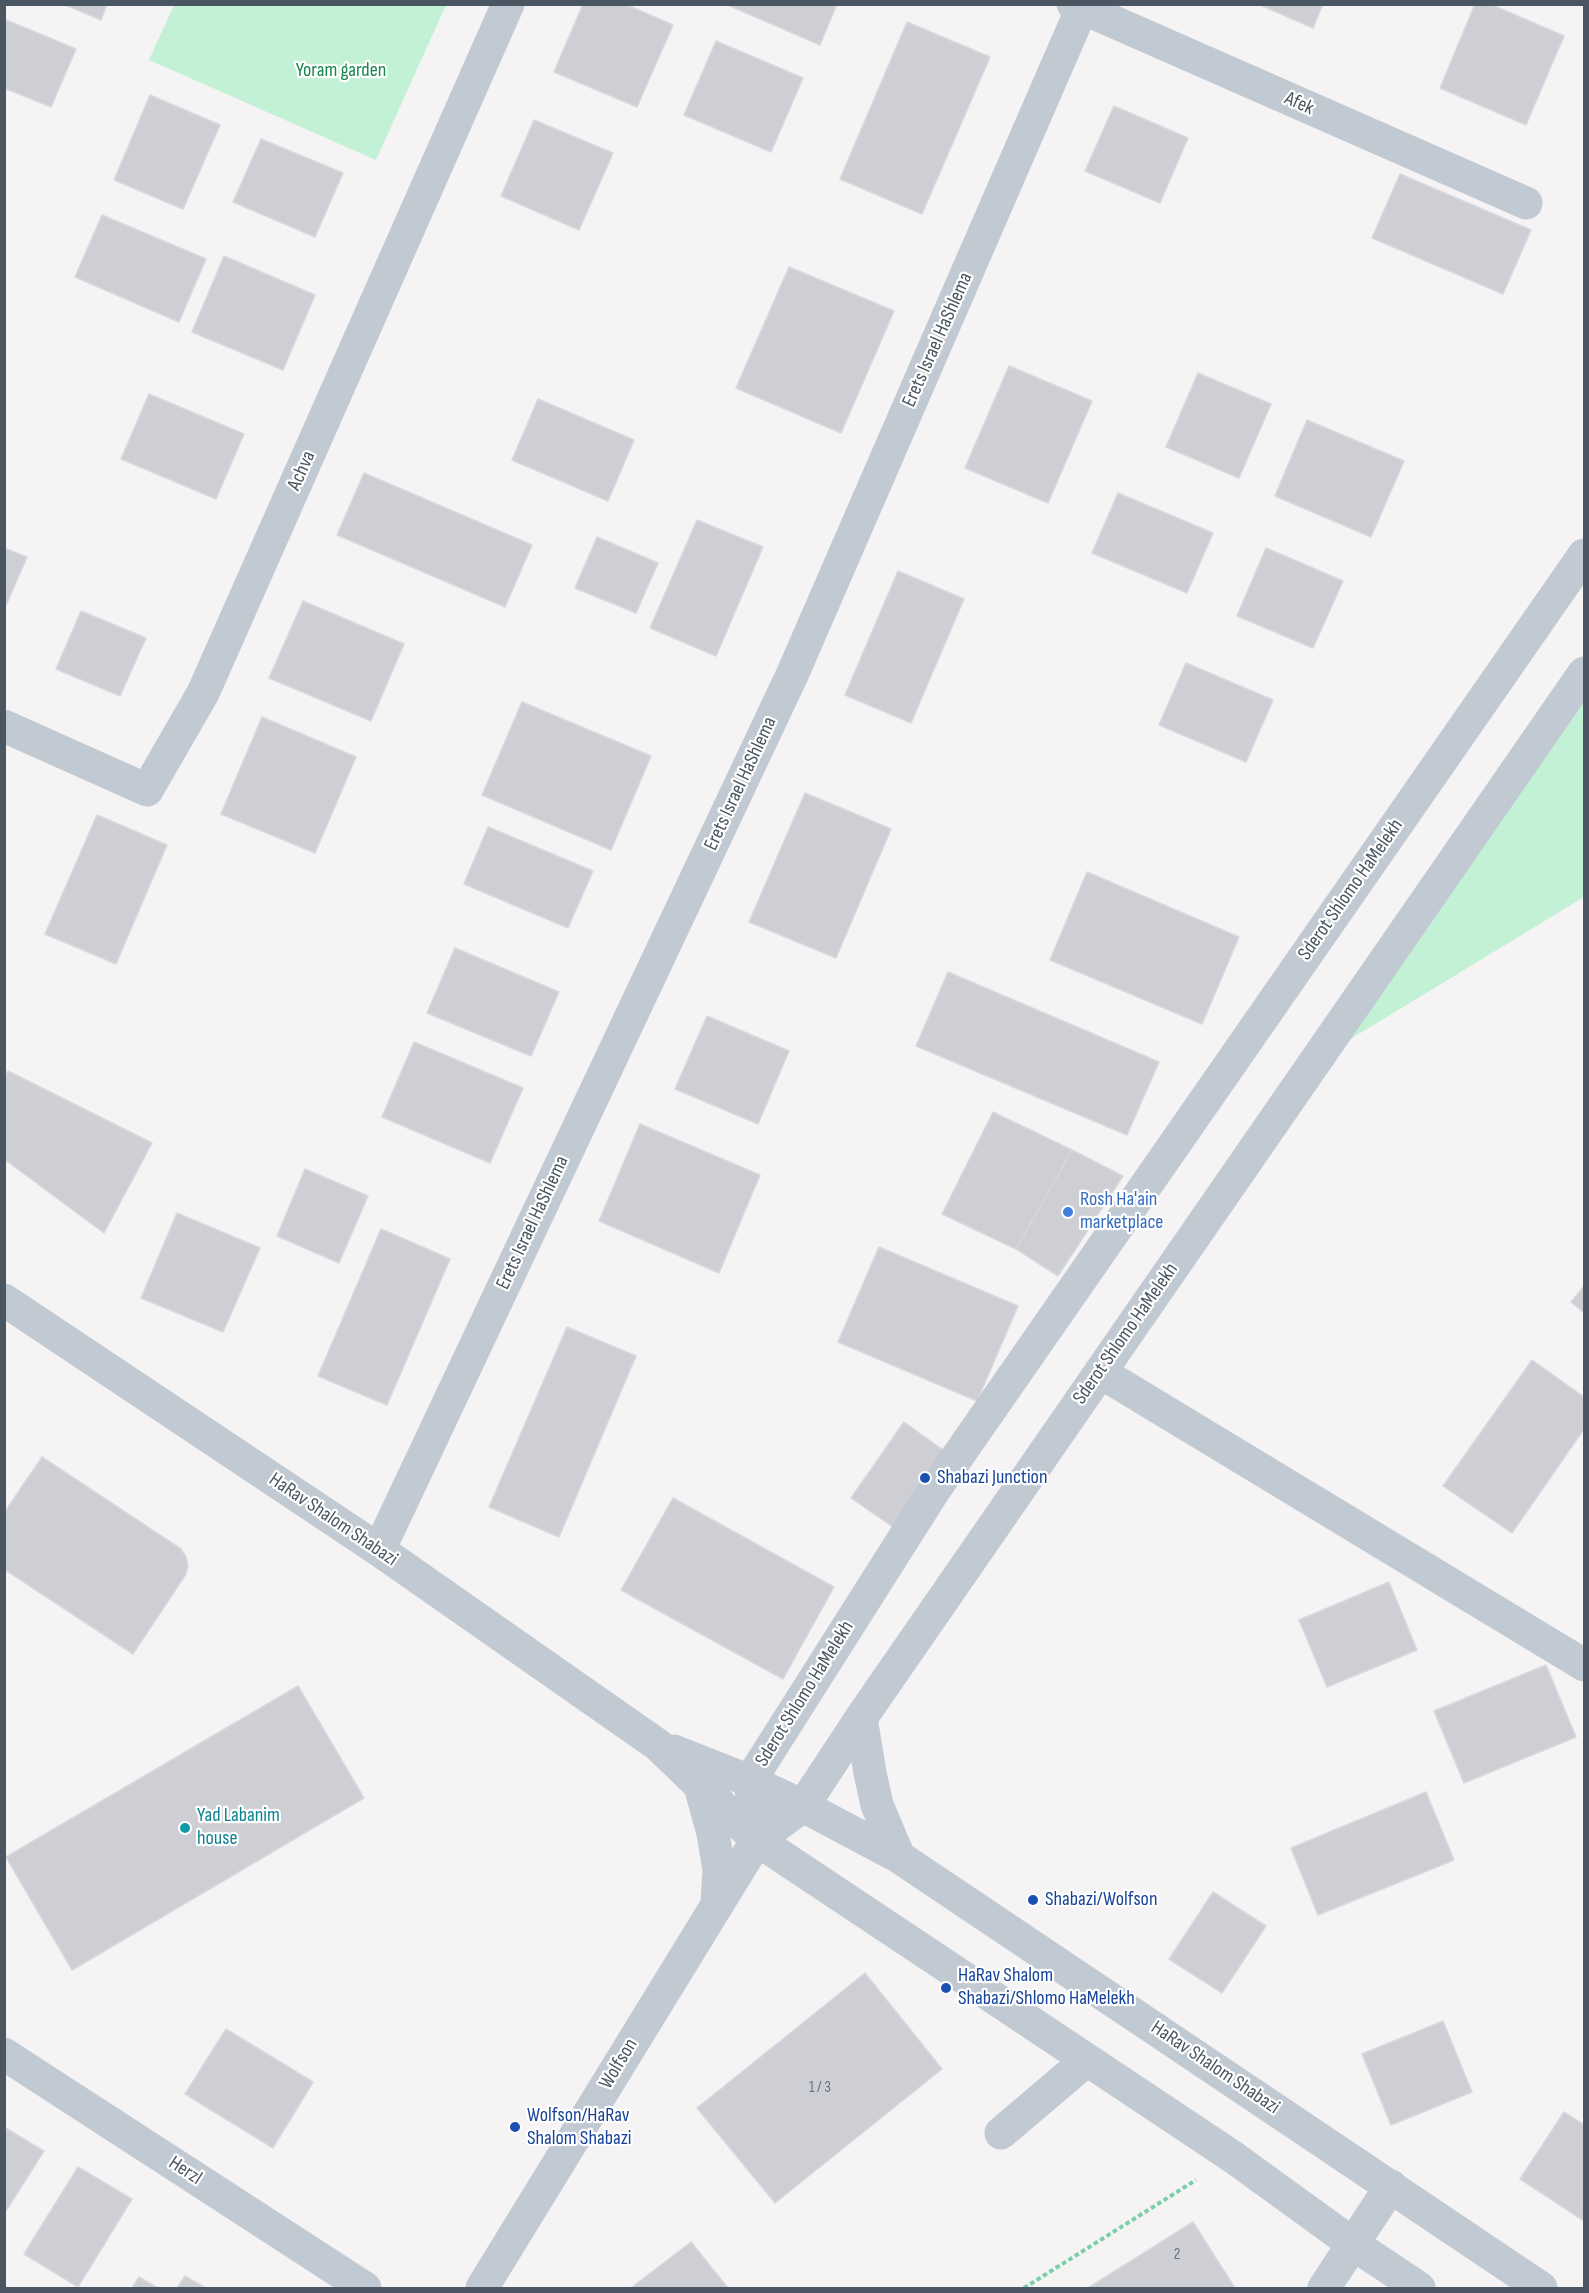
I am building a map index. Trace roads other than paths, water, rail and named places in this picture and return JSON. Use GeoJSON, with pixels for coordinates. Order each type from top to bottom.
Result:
{"type":"FeatureCollection","features":[{"type":"Feature","properties":{"kind":"street","name":"Achva"},"geometry":{"type":"LineString","coordinates":[[4,726],[147,790],[203,693],[508,4]]}},
{"type":"Feature","properties":{"kind":"street","name":"Afek"},"geometry":{"type":"LineString","coordinates":[[1078,6],[1526,203]]}},
{"type":"Feature","properties":{"kind":"street","name":"Erets Israel HaShlema"},"geometry":{"type":"LineString","coordinates":[[379,1550],[792,675],[1078,6]]}},
{"type":"Feature","properties":{"kind":"street","name":"Sderot Shlomo HaMelekh"},"geometry":{"type":"LineString","coordinates":[[1584,555],[935,1489],[750,1781],[757,1840],[803,1806],[861,1718],[1584,673]]}},
{"type":"Feature","properties":{"kind":"street","name":"HaRav Shalom Shabazi"},"geometry":{"type":"LineString","coordinates":[[4,1300],[379,1550],[658,1744],[757,1840],[1233,2157],[1419,2289]]}},
{"type":"Feature","properties":{"kind":"street"},"geometry":{"type":"LineString","coordinates":[[1100,1372],[1584,1665]]}},
{"type":"Feature","properties":{"kind":"street"},"geometry":{"type":"LineString","coordinates":[[861,1718],[877,1805],[899,1857]]}},
{"type":"Feature","properties":{"kind":"street","name":"HaRav Shalom Shabazi"},"geometry":{"type":"LineString","coordinates":[[658,1744],[750,1781],[803,1806],[899,1857],[1541,2289]]}},
{"type":"Feature","properties":{"kind":"street"},"geometry":{"type":"LineString","coordinates":[[700,1784],[713,1833],[719,1870],[717,1905]]}},
{"type":"Feature","properties":{"kind":"street","name":"Wolfson"},"geometry":{"type":"LineString","coordinates":[[482,2289],[757,1840]]}},
{"type":"Feature","properties":{"kind":"street","name":"Herzl"},"geometry":{"type":"LineString","coordinates":[[4,2054],[365,2289]]}},
{"type":"Feature","properties":{"kind":"street"},"geometry":{"type":"LineString","coordinates":[[1001,2133],[1087,2060]]}},
{"type":"Feature","properties":{"kind":"street"},"geometry":{"type":"LineString","coordinates":[[1324,2289],[1390,2186]]}},
{"type":"Feature","properties":{"kind":"place","name":"Rosh Ha'ain marketplace"},"geometry":{"type":"Point","coordinates":[1068,1212]}},
{"type":"Feature","properties":{"kind":"place","name":"Shabazi Junction"},"geometry":{"type":"Point","coordinates":[925,1478]}},
{"type":"Feature","properties":{"kind":"place","name":"Yad Labanim house"},"geometry":{"type":"Point","coordinates":[185,1828]}},
{"type":"Feature","properties":{"kind":"place","name":"Shabazi/Wolfson"},"geometry":{"type":"Point","coordinates":[1033,1900]}},
{"type":"Feature","properties":{"kind":"place","name":"HaRav Shalom Shabazi/Shlomo HaMelekh"},"geometry":{"type":"Point","coordinates":[946,1988]}},
{"type":"Feature","properties":{"kind":"place","name":"Wolfson/HaRav Shalom Shabazi"},"geometry":{"type":"Point","coordinates":[515,2127]}},
{"type":"Feature","properties":{"kind":"park label","name":"Yoram garden"},"geometry":{"type":"Point","coordinates":[341,71]}}]}
